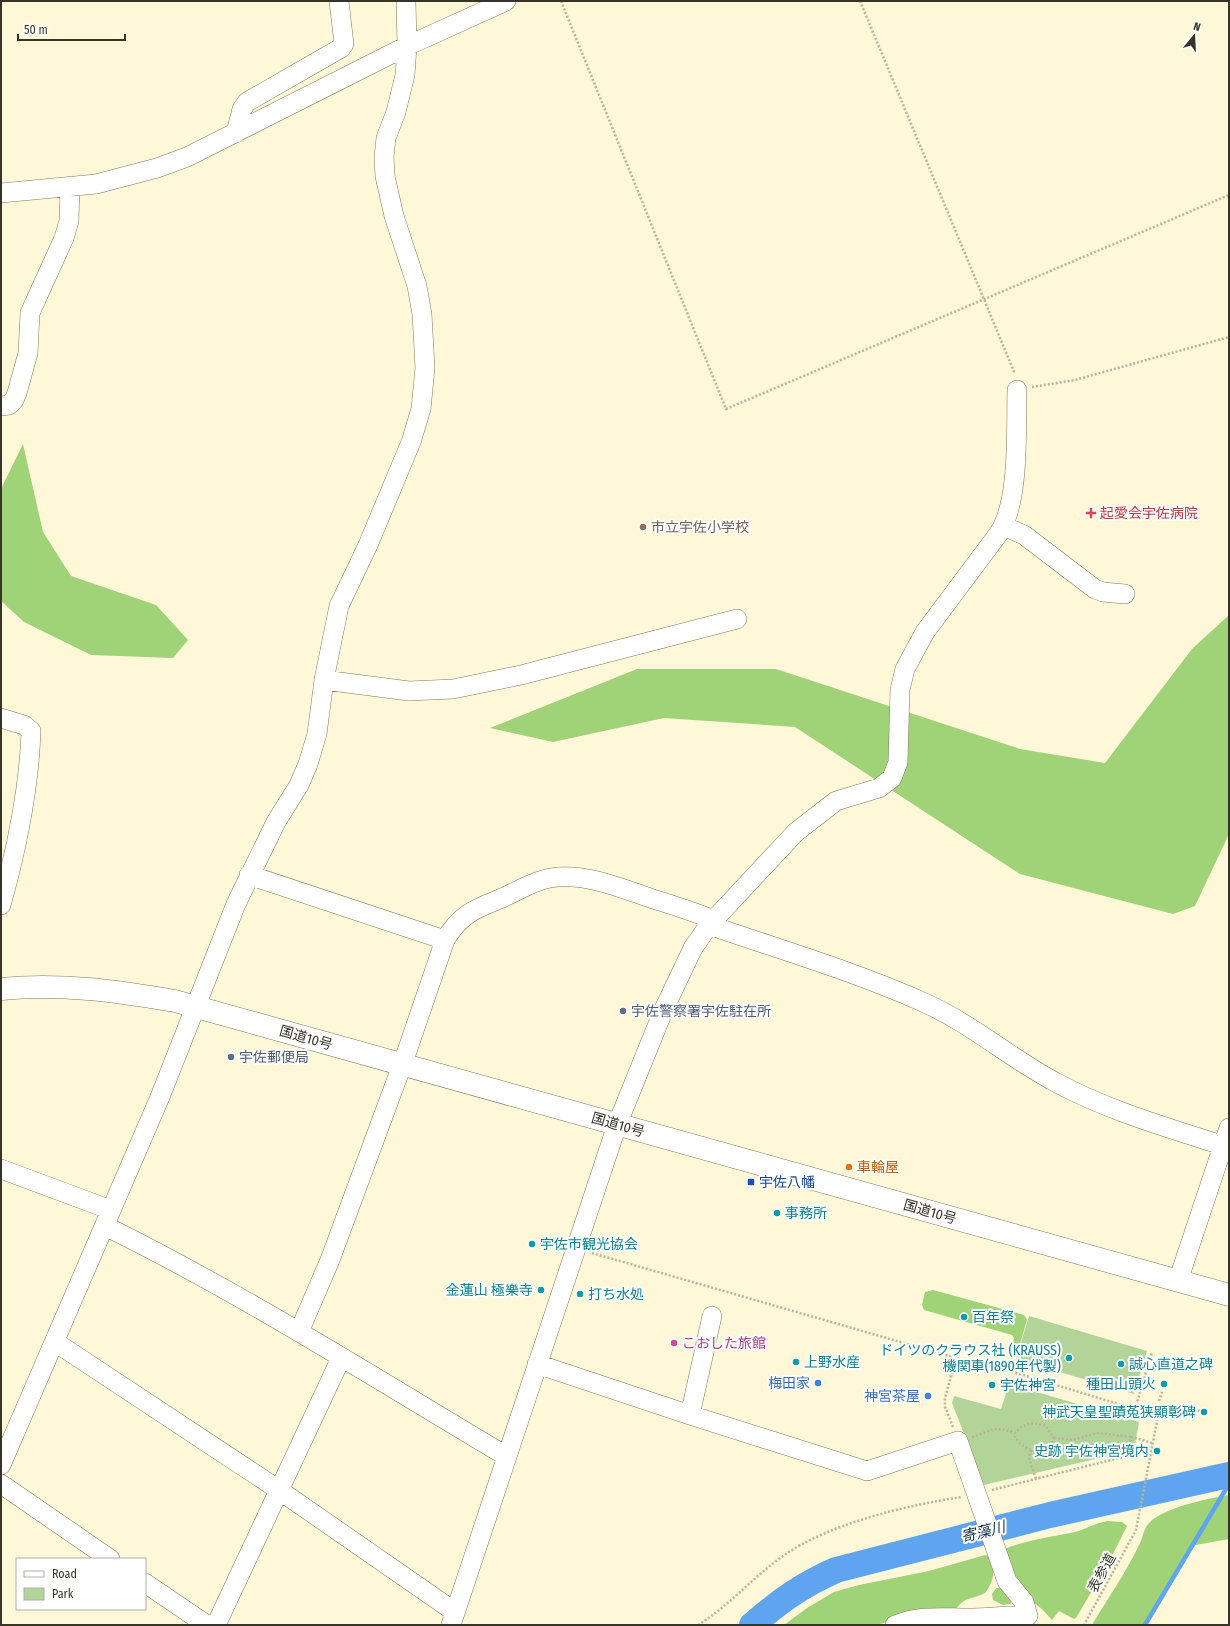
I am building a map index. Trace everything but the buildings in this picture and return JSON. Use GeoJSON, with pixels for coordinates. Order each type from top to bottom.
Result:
{"type":"FeatureCollection","features":[{"type":"Feature","properties":{"kind":"highway","name":"国道10号"},"geometry":{"type":"LineString","coordinates":[[1,989],[46,987],[96,989],[168,999],[1229,1296]]}},
{"type":"Feature","properties":{"kind":"street"},"geometry":{"type":"LineString","coordinates":[[236,133],[242,109],[247,102],[341,48],[344,44],[339,1]]}},
{"type":"Feature","properties":{"kind":"street"},"geometry":{"type":"LineString","coordinates":[[1,1465],[160,1097],[217,949],[249,875],[276,822],[299,785],[308,764],[317,734],[324,680],[339,606],[368,545],[410,442],[421,409],[424,389],[424,344],[418,293],[394,216],[385,176],[384,163],[386,138],[396,112],[405,75],[407,46],[406,1]]}},
{"type":"Feature","properties":{"kind":"street"},"geometry":{"type":"LineString","coordinates":[[1,193],[96,184],[157,168],[193,154],[407,46],[506,1]]}},
{"type":"Feature","properties":{"kind":"street"},"geometry":{"type":"LineString","coordinates":[[1,406],[9,405],[14,400],[17,393],[28,353],[30,313],[64,238],[68,221],[70,187]]}},
{"type":"Feature","properties":{"kind":"street"},"geometry":{"type":"LineString","coordinates":[[55,1342],[279,1490],[453,1618],[617,1125],[664,1009],[694,948],[711,922],[796,832],[830,804],[844,798],[879,788],[892,778],[898,762],[900,690],[903,674],[910,657],[925,632],[1004,526],[1013,487],[1017,390]]}},
{"type":"Feature","properties":{"kind":"street"},"geometry":{"type":"LineString","coordinates":[[1004,526],[1024,535],[1095,589],[1103,592],[1125,594]]}},
{"type":"Feature","properties":{"kind":"street"},"geometry":{"type":"LineString","coordinates":[[324,680],[410,692],[453,689],[521,675],[737,619]]}},
{"type":"Feature","properties":{"kind":"street"},"geometry":{"type":"LineString","coordinates":[[1,718],[24,725],[31,731],[30,770],[25,802],[1,904]]}},
{"type":"Feature","properties":{"kind":"street"},"geometry":{"type":"LineString","coordinates":[[249,875],[445,940]]}},
{"type":"Feature","properties":{"kind":"street"},"geometry":{"type":"LineString","coordinates":[[299,1332],[330,1260],[402,1065],[445,940],[458,922],[474,909],[534,882],[550,878],[571,877],[609,884],[926,1003],[965,1024],[1056,1083],[1129,1114],[1224,1146]]}},
{"type":"Feature","properties":{"kind":"street"},"geometry":{"type":"LineString","coordinates":[[1178,1281],[1229,1128]]}},
{"type":"Feature","properties":{"kind":"street"},"geometry":{"type":"LineString","coordinates":[[1,1169],[108,1218],[190,1269],[299,1332],[506,1456]]}},
{"type":"Feature","properties":{"kind":"street"},"geometry":{"type":"LineString","coordinates":[[690,1415],[712,1316]]}},
{"type":"Feature","properties":{"kind":"street"},"geometry":{"type":"LineString","coordinates":[[216,1625],[341,1358]]}},
{"type":"Feature","properties":{"kind":"street"},"geometry":{"type":"LineString","coordinates":[[537,1364],[690,1415],[867,1471],[958,1441],[979,1497],[1007,1581],[1024,1602],[1028,1616],[925,1617],[895,1625]]}},
{"type":"Feature","properties":{"kind":"street"},"geometry":{"type":"LineString","coordinates":[[1,1484],[109,1558]]}},
{"type":"Feature","properties":{"kind":"street"},"geometry":{"type":"LineString","coordinates":[[146,1584],[197,1622]]}},
{"type":"Feature","properties":{"kind":"path"},"geometry":{"type":"LineString","coordinates":[[561,1],[726,409],[1229,195]]}},
{"type":"Feature","properties":{"kind":"path"},"geometry":{"type":"LineString","coordinates":[[860,1],[1012,366],[1017,390],[1075,380],[1229,337]]}},
{"type":"Feature","properties":{"kind":"path"},"geometry":{"type":"LineString","coordinates":[[576,1248],[956,1358],[1013,1372],[1136,1409],[1152,1352]]}},
{"type":"Feature","properties":{"kind":"path"},"geometry":{"type":"LineString","coordinates":[[956,1358],[945,1398],[945,1407],[958,1441],[1001,1428],[1015,1433]]}},
{"type":"Feature","properties":{"kind":"path"},"geometry":{"type":"LineString","coordinates":[[1159,1401],[1162,1392]]}},
{"type":"Feature","properties":{"kind":"path","name":"表参道"},"geometry":{"type":"LineString","coordinates":[[1084,1625],[1136,1530],[1158,1416],[1136,1409]]}},
{"type":"Feature","properties":{"kind":"path"},"geometry":{"type":"LineString","coordinates":[[1175,1409],[1191,1414],[1192,1409],[1200,1411]]}},
{"type":"Feature","properties":{"kind":"path"},"geometry":{"type":"LineString","coordinates":[[1026,1424],[1034,1424],[1046,1426],[1054,1438],[1052,1446],[1048,1450],[1031,1450],[1022,1446],[1015,1437],[1015,1433],[1026,1424]]}},
{"type":"Feature","properties":{"kind":"path"},"geometry":{"type":"LineString","coordinates":[[1054,1438],[1073,1440],[1098,1433],[1132,1437],[1152,1443]]}},
{"type":"Feature","properties":{"kind":"path"},"geometry":{"type":"LineString","coordinates":[[698,1625],[774,1562],[806,1542],[876,1516],[942,1500],[979,1497],[1036,1479],[1123,1457],[1132,1437]]}},
{"type":"Feature","properties":{"kind":"path"},"geometry":{"type":"LineString","coordinates":[[1031,1450],[1029,1458],[1036,1479]]}},
{"type":"Feature","properties":{"kind":"green space"},"geometry":{"type":"Polygon","coordinates":[[[23,444],[43,532],[71,576],[156,605],[188,640],[173,658],[91,655],[24,622],[1,601],[1,489],[23,444]]]}},
{"type":"Feature","properties":{"kind":"green space"},"geometry":{"type":"Polygon","coordinates":[[[1229,615],[1229,834],[1195,906],[1173,914],[1020,874],[795,727],[664,718],[553,742],[490,728],[637,669],[776,669],[1020,749],[1105,763],[1192,649],[1229,615]]]}},
{"type":"Feature","properties":{"kind":"green space"},"geometry":{"type":"Polygon","coordinates":[[[933,1290],[1024,1315],[1027,1320],[1016,1357],[1011,1357],[1010,1354],[1014,1338],[1012,1335],[924,1310],[922,1305],[925,1292],[933,1290]]]}},
{"type":"Feature","properties":{"kind":"green space"},"geometry":{"type":"Polygon","coordinates":[[[1029,1316],[1147,1351],[1134,1394],[1016,1359],[1029,1316]]]}},
{"type":"Feature","properties":{"kind":"green space"},"geometry":{"type":"Polygon","coordinates":[[[1009,1384],[1139,1422],[1134,1450],[984,1485],[952,1403],[954,1396],[1001,1409],[1009,1384]]]}},
{"type":"Feature","properties":{"kind":"green space"},"geometry":{"type":"Polygon","coordinates":[[[1229,1495],[1229,1539],[1190,1546],[1143,1625],[1092,1625],[1129,1564],[1149,1523],[1165,1512],[1186,1504],[1229,1495]]]}},
{"type":"Feature","properties":{"kind":"green space"},"geometry":{"type":"Polygon","coordinates":[[[1107,1521],[1122,1522],[1127,1526],[1109,1562],[1076,1618],[1074,1619],[1059,1611],[1052,1620],[1017,1587],[1004,1549],[1030,1541],[1075,1532],[1107,1521]]]}},
{"type":"Feature","properties":{"kind":"green space"},"geometry":{"type":"Polygon","coordinates":[[[985,1555],[991,1557],[993,1569],[993,1576],[989,1587],[984,1594],[966,1600],[956,1609],[891,1620],[878,1625],[784,1625],[807,1608],[834,1592],[859,1585],[929,1571],[985,1555]]]}},
{"type":"Feature","properties":{"kind":"green space"},"geometry":{"type":"Polygon","coordinates":[[[996,1588],[1002,1588],[1012,1601],[1010,1604],[1003,1605],[993,1600],[992,1594],[996,1588]]]}},
{"type":"Feature","properties":{"kind":"waterway","name":"寄藻川"},"geometry":{"type":"LineString","coordinates":[[752,1625],[792,1594],[836,1570],[1050,1515],[1229,1475]]}},
{"type":"Feature","properties":{"kind":"waterway"},"geometry":{"type":"LineString","coordinates":[[1145,1625],[1229,1484]]}},
{"type":"Feature","properties":{"kind":"place","name":"起愛会宇佐病院"},"geometry":{"type":"Point","coordinates":[1091,513]}},
{"type":"Feature","properties":{"kind":"place","name":"市立宇佐小学校"},"geometry":{"type":"Point","coordinates":[643,527]}},
{"type":"Feature","properties":{"kind":"place","name":"宇佐警察署宇佐駐在所"},"geometry":{"type":"Point","coordinates":[623,1011]}},
{"type":"Feature","properties":{"kind":"place","name":"宇佐郵便局"},"geometry":{"type":"Point","coordinates":[231,1057]}},
{"type":"Feature","properties":{"kind":"place","name":"車輪屋"},"geometry":{"type":"Point","coordinates":[849,1167]}},
{"type":"Feature","properties":{"kind":"place","name":"宇佐八幡"},"geometry":{"type":"Point","coordinates":[751,1182]}},
{"type":"Feature","properties":{"kind":"place","name":"事務所"},"geometry":{"type":"Point","coordinates":[777,1213]}},
{"type":"Feature","properties":{"kind":"place","name":"宇佐市観光協会"},"geometry":{"type":"Point","coordinates":[532,1244]}},
{"type":"Feature","properties":{"kind":"place","name":"金蓮山 極樂寺"},"geometry":{"type":"Point","coordinates":[541,1290]}},
{"type":"Feature","properties":{"kind":"place","name":"打ち水処"},"geometry":{"type":"Point","coordinates":[580,1294]}},
{"type":"Feature","properties":{"kind":"place","name":"百年祭"},"geometry":{"type":"Point","coordinates":[964,1317]}},
{"type":"Feature","properties":{"kind":"place","name":"こおした旅館"},"geometry":{"type":"Point","coordinates":[674,1343]}},
{"type":"Feature","properties":{"kind":"place","name":"ドイツのクラウス社 (KRAUSS) 機関車(1890年代製)"},"geometry":{"type":"Point","coordinates":[1069,1358]}},
{"type":"Feature","properties":{"kind":"place","name":"上野水産"},"geometry":{"type":"Point","coordinates":[796,1362]}},
{"type":"Feature","properties":{"kind":"place","name":"誠心直道之碑"},"geometry":{"type":"Point","coordinates":[1121,1364]}},
{"type":"Feature","properties":{"kind":"place","name":"梅田家"},"geometry":{"type":"Point","coordinates":[818,1383]}},
{"type":"Feature","properties":{"kind":"place","name":"種田山頭火"},"geometry":{"type":"Point","coordinates":[1164,1384]}},
{"type":"Feature","properties":{"kind":"place","name":"宇佐神宮"},"geometry":{"type":"Point","coordinates":[992,1385]}},
{"type":"Feature","properties":{"kind":"place","name":"神宮茶屋"},"geometry":{"type":"Point","coordinates":[928,1396]}},
{"type":"Feature","properties":{"kind":"place","name":"神武天皇聖蹟菟狭顯彰碑"},"geometry":{"type":"Point","coordinates":[1204,1412]}},
{"type":"Feature","properties":{"kind":"place","name":"史跡 宇佐神宮境内"},"geometry":{"type":"Point","coordinates":[1157,1451]}}]}
